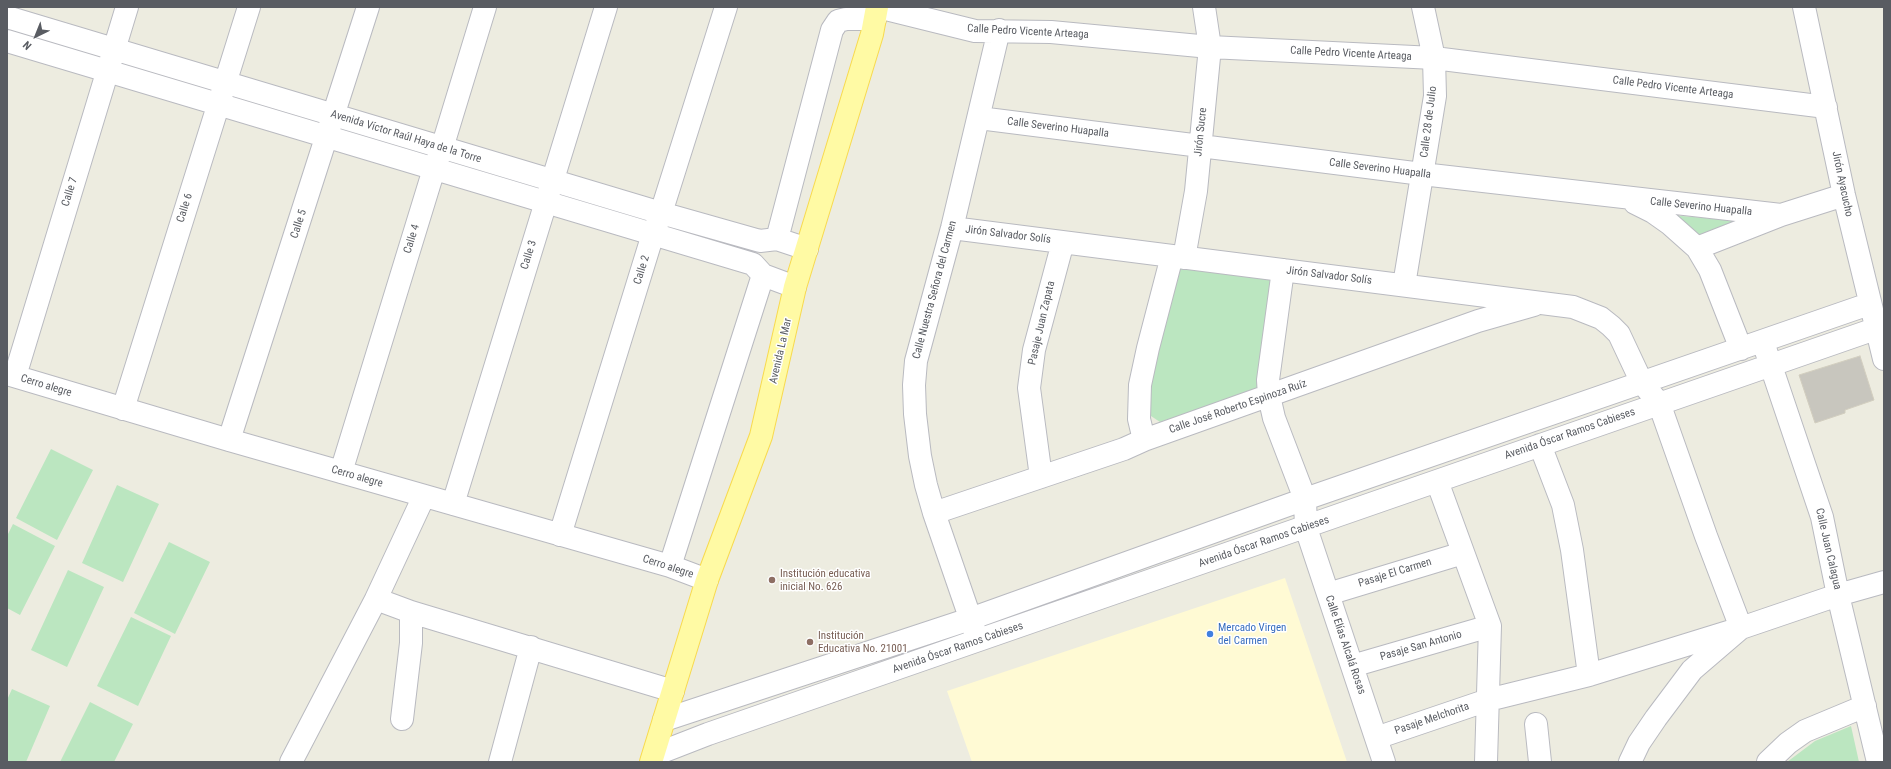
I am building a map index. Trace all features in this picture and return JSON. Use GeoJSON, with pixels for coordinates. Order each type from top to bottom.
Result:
{"type":"FeatureCollection","features":[{"type":"Feature","properties":{"kind":"main road","name":"Avenida La Mar"},"geometry":{"type":"LineString","coordinates":[[653,759],[707,580],[761,436],[795,287],[872,34],[876,11]]}},
{"type":"Feature","properties":{"kind":"street"},"geometry":{"type":"LineString","coordinates":[[7,12],[9,7]]}},
{"type":"Feature","properties":{"kind":"street","name":"Calle 7"},"geometry":{"type":"LineString","coordinates":[[11,375],[127,7]]}},
{"type":"Feature","properties":{"kind":"street","name":"Calle 6"},"geometry":{"type":"LineString","coordinates":[[123,409],[217,105],[249,7]]}},
{"type":"Feature","properties":{"kind":"street","name":"Calle 5"},"geometry":{"type":"LineString","coordinates":[[228,440],[368,7]]}},
{"type":"Feature","properties":{"kind":"street","name":"Calle 4"},"geometry":{"type":"LineString","coordinates":[[341,472],[434,169],[486,7]]}},
{"type":"Feature","properties":{"kind":"street","name":"Calle 3"},"geometry":{"type":"LineString","coordinates":[[453,504],[606,7]]}},
{"type":"Feature","properties":{"kind":"street","name":"Calle 2"},"geometry":{"type":"LineString","coordinates":[[560,535],[653,234],[726,7]]}},
{"type":"Feature","properties":{"kind":"street","name":"Jirón Sucre"},"geometry":{"type":"LineString","coordinates":[[1144,440],[1139,419],[1140,385],[1148,348],[1178,257],[1196,191],[1210,47],[1204,7]]}},
{"type":"Feature","properties":{"kind":"street","name":"Calle 28 de Julio"},"geometry":{"type":"LineString","coordinates":[[1404,285],[1435,96],[1434,58],[1423,7]]}},
{"type":"Feature","properties":{"kind":"street","name":"Jirón Ayacucho"},"geometry":{"type":"LineString","coordinates":[[1804,7],[1844,195],[1876,319],[1884,359]]}},
{"type":"Feature","properties":{"kind":"street","name":"Calle Pedro Vicente Arteaga"},"geometry":{"type":"LineString","coordinates":[[777,239],[832,30],[838,21],[876,11],[975,31],[998,30],[1051,32],[1210,47],[1434,58],[1826,107]]}},
{"type":"Feature","properties":{"kind":"street","name":"Avenida Víctor Raúl Haya de la Torre"},"geometry":{"type":"LineString","coordinates":[[7,17],[661,213],[760,240],[777,239],[807,249]]}},
{"type":"Feature","properties":{"kind":"street","name":"Calle Nuestra Señora del Carmen"},"geometry":{"type":"LineString","coordinates":[[978,641],[934,513],[920,456],[915,414],[914,385],[916,361],[952,228],[979,118],[998,30]]}},
{"type":"Feature","properties":{"kind":"street","name":"Avenida Víctor Raúl Haya de la Torre"},"geometry":{"type":"LineString","coordinates":[[7,41],[752,264],[763,275],[795,287]]}},
{"type":"Feature","properties":{"kind":"street","name":"Calle Severino Huapalla"},"geometry":{"type":"LineString","coordinates":[[979,118],[1422,174],[1781,216]]}},
{"type":"Feature","properties":{"kind":"street"},"geometry":{"type":"LineString","coordinates":[[1697,248],[1781,216],[1844,195]]}},
{"type":"Feature","properties":{"kind":"street"},"geometry":{"type":"LineString","coordinates":[[1625,198],[1654,212],[1697,248],[1710,270],[1741,348]]}},
{"type":"Feature","properties":{"kind":"street","name":"Jirón Salvador Solís"},"geometry":{"type":"LineString","coordinates":[[952,228],[1573,307],[1601,318],[1619,334],[1642,383],[1659,403]]}},
{"type":"Feature","properties":{"kind":"street","name":"Pasaje Juan Zapata"},"geometry":{"type":"LineString","coordinates":[[1041,477],[1029,388],[1034,350],[1062,242]]}},
{"type":"Feature","properties":{"kind":"street","name":"Calle Elías Alcalá Rosas"},"geometry":{"type":"LineString","coordinates":[[1283,270],[1268,380],[1269,396],[1274,418],[1305,499],[1306,528],[1384,762]]}},
{"type":"Feature","properties":{"kind":"street"},"geometry":{"type":"LineString","coordinates":[[670,566],[763,275]]}},
{"type":"Feature","properties":{"kind":"street","name":"Calle José Roberto Espinoza Ruíz"},"geometry":{"type":"LineString","coordinates":[[934,513],[1124,449],[1144,440],[1478,321],[1543,303]]}},
{"type":"Feature","properties":{"kind":"street"},"geometry":{"type":"LineString","coordinates":[[664,720],[970,619],[1305,499],[1762,341],[1876,319]]}},
{"type":"Feature","properties":{"kind":"street","name":"Avenida Óscar Ramos Cabieses"},"geometry":{"type":"LineString","coordinates":[[653,759],[708,734],[1306,528],[1770,364],[1876,319]]}},
{"type":"Feature","properties":{"kind":"street","name":"Calle Juan Calagua"},"geometry":{"type":"LineString","coordinates":[[1762,341],[1822,517],[1838,595],[1878,762]]}},
{"type":"Feature","properties":{"kind":"street","name":"Cerro alegre"},"geometry":{"type":"LineString","coordinates":[[11,375],[228,440],[670,566],[707,580]]}},
{"type":"Feature","properties":{"kind":"street"},"geometry":{"type":"LineString","coordinates":[[1630,762],[1639,743],[1692,670],[1741,628],[1706,536],[1659,403]]}},
{"type":"Feature","properties":{"kind":"street"},"geometry":{"type":"LineString","coordinates":[[1540,445],[1563,505],[1572,550],[1589,675]]}},
{"type":"Feature","properties":{"kind":"street"},"geometry":{"type":"LineString","coordinates":[[1437,482],[1490,626],[1486,762]]}},
{"type":"Feature","properties":{"kind":"street"},"geometry":{"type":"LineString","coordinates":[[291,762],[376,600],[424,496]]}},
{"type":"Feature","properties":{"kind":"street","name":"Pasaje El Carmen"},"geometry":{"type":"LineString","coordinates":[[1328,594],[1463,552]]}},
{"type":"Feature","properties":{"kind":"street","name":"Pasaje Melchorita"},"geometry":{"type":"LineString","coordinates":[[1376,738],[1488,700],[1589,675],[1741,628],[1838,595],[1884,582]]}},
{"type":"Feature","properties":{"kind":"street"},"geometry":{"type":"LineString","coordinates":[[376,600],[410,612],[532,647],[673,691]]}},
{"type":"Feature","properties":{"kind":"street"},"geometry":{"type":"LineString","coordinates":[[402,719],[411,643],[410,612]]}},
{"type":"Feature","properties":{"kind":"street","name":"Pasaje San Antonio"},"geometry":{"type":"LineString","coordinates":[[1352,666],[1490,626]]}},
{"type":"Feature","properties":{"kind":"street"},"geometry":{"type":"LineString","coordinates":[[500,762],[532,647]]}},
{"type":"Feature","properties":{"kind":"street"},"geometry":{"type":"LineString","coordinates":[[1768,762],[1788,743],[1805,731],[1865,706]]}},
{"type":"Feature","properties":{"kind":"street"},"geometry":{"type":"LineString","coordinates":[[1536,724],[1540,762]]}},
{"type":"Feature","properties":{"kind":"shaded area","name":"Mercado Virgen del Carmen"},"geometry":{"type":"Polygon","coordinates":[[[1285,578],[1347,762],[972,762],[947,691],[1285,578]]]}},
{"type":"Feature","properties":{"kind":"green space"},"geometry":{"type":"Polygon","coordinates":[[[1670,215],[1741,221],[1698,238],[1670,215]]]}},
{"type":"Feature","properties":{"kind":"green space"},"geometry":{"type":"Polygon","coordinates":[[[1176,267],[1274,281],[1261,381],[1255,391],[1160,422],[1151,416],[1147,408],[1155,352],[1176,267]]]}},
{"type":"Feature","properties":{"kind":"green space"},"geometry":{"type":"Polygon","coordinates":[[[51,449],[93,470],[57,540],[16,518],[51,449]]]}},
{"type":"Feature","properties":{"kind":"green space"},"geometry":{"type":"Polygon","coordinates":[[[117,485],[159,504],[123,582],[82,563],[117,485]]]}},
{"type":"Feature","properties":{"kind":"green space"},"geometry":{"type":"Polygon","coordinates":[[[13,524],[55,546],[20,615],[7,608],[7,536],[13,524]]]}},
{"type":"Feature","properties":{"kind":"green space"},"geometry":{"type":"Polygon","coordinates":[[[169,542],[210,562],[175,634],[134,613],[169,542]]]}},
{"type":"Feature","properties":{"kind":"green space"},"geometry":{"type":"Polygon","coordinates":[[[68,570],[104,587],[67,667],[31,650],[68,570]]]}},
{"type":"Feature","properties":{"kind":"green space"},"geometry":{"type":"Polygon","coordinates":[[[131,617],[171,636],[138,706],[97,686],[131,617]]]}},
{"type":"Feature","properties":{"kind":"green space"},"geometry":{"type":"Polygon","coordinates":[[[12,689],[50,706],[26,762],[7,762],[7,700],[12,689]]]}},
{"type":"Feature","properties":{"kind":"green space"},"geometry":{"type":"Polygon","coordinates":[[[90,702],[133,724],[114,762],[60,762],[90,702]]]}},
{"type":"Feature","properties":{"kind":"green space"},"geometry":{"type":"Polygon","coordinates":[[[1851,726],[1859,762],[1787,762],[1815,741],[1851,726]]]}},
{"type":"Feature","properties":{"kind":"building"},"geometry":{"type":"Polygon","coordinates":[[[1860,356],[1874,400],[1845,410],[1845,413],[1815,423],[1799,375],[1860,356]]]}},
{"type":"Feature","properties":{"kind":"place","name":"Institución educativa inicial No. 626"},"geometry":{"type":"Point","coordinates":[772,580]}},
{"type":"Feature","properties":{"kind":"place","name":"Mercado Virgen del Carmen"},"geometry":{"type":"Point","coordinates":[1210,634]}},
{"type":"Feature","properties":{"kind":"place","name":"Institución Educativa No. 21001"},"geometry":{"type":"Point","coordinates":[810,642]}}]}
